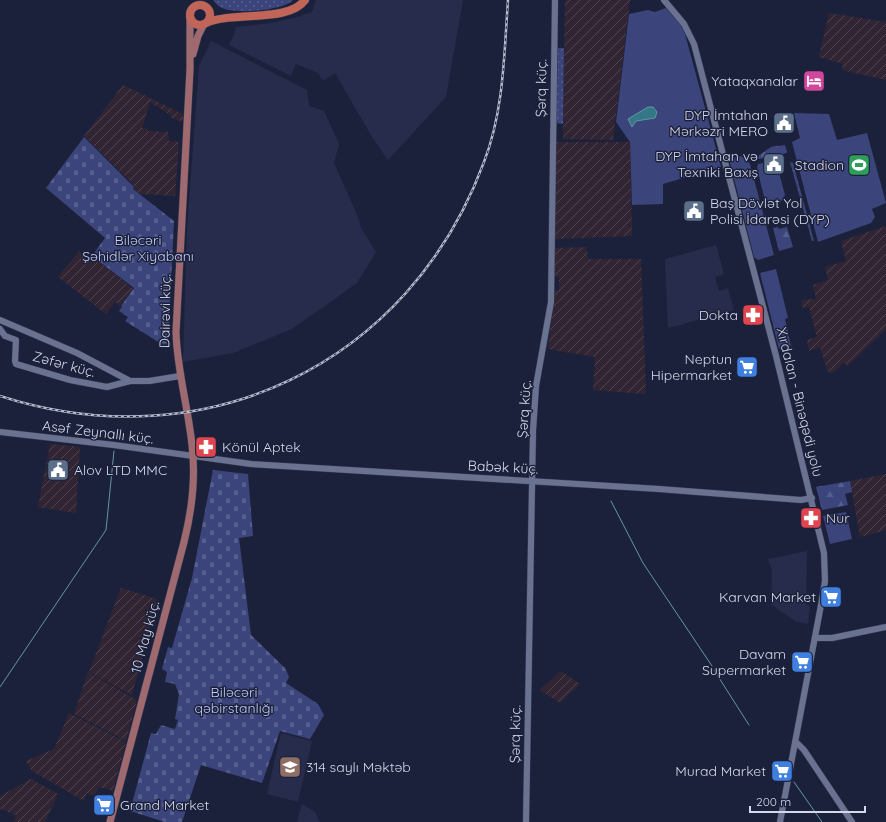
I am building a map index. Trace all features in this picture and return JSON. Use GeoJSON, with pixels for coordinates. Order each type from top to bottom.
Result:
{"type":"FeatureCollection","features":[{"type":"Feature","properties":{"kind":"highway"},"geometry":{"type":"LineString","coordinates":[[192,0],[190,15],[194,23],[199,25],[214,20],[240,16],[283,13],[298,7],[305,0]]}},
{"type":"Feature","properties":{"kind":"highway"},"geometry":{"type":"LineString","coordinates":[[190,15],[196,6],[205,5],[220,14],[240,16]]}},
{"type":"Feature","properties":{"kind":"highway"},"geometry":{"type":"LineString","coordinates":[[205,5],[210,18],[205,24]]}},
{"type":"Feature","properties":{"kind":"main road","name":"Şərq küç."},"geometry":{"type":"LineString","coordinates":[[526,822],[532,481],[536,392],[551,302],[553,51],[555,0]]}},
{"type":"Feature","properties":{"kind":"main road","name":"Xırdalan - Binəqədi yolu"},"geometry":{"type":"LineString","coordinates":[[664,1],[684,24],[694,44],[812,498],[825,564],[823,592],[816,638],[780,822]]}},
{"type":"Feature","properties":{"kind":"main road","name":"Dairəvi küç."},"geometry":{"type":"LineString","coordinates":[[190,15],[190,69],[176,314],[176,343],[194,457]]}},
{"type":"Feature","properties":{"kind":"main road","name":"Dairəvi küç."},"geometry":{"type":"LineString","coordinates":[[190,69],[197,41],[205,24]]}},
{"type":"Feature","properties":{"kind":"main road"},"geometry":{"type":"LineString","coordinates":[[0,320],[78,353],[130,381],[149,382],[180,376]]}},
{"type":"Feature","properties":{"kind":"main road","name":"Zəfər küç."},"geometry":{"type":"LineString","coordinates":[[0,329],[5,336],[16,340],[15,362],[70,380],[108,387],[130,381]]}},
{"type":"Feature","properties":{"kind":"main road","name":"Asəf Zeynallı küç."},"geometry":{"type":"LineString","coordinates":[[0,432],[114,445],[194,457]]}},
{"type":"Feature","properties":{"kind":"main road","name":"Babək küç."},"geometry":{"type":"LineString","coordinates":[[194,457],[287,467],[659,488],[801,500],[812,498]]}},
{"type":"Feature","properties":{"kind":"main road","name":"10 May küç."},"geometry":{"type":"LineString","coordinates":[[110,822],[188,525],[193,497],[194,457]]}},
{"type":"Feature","properties":{"kind":"main road"},"geometry":{"type":"LineString","coordinates":[[816,638],[832,638],[886,627]]}},
{"type":"Feature","properties":{"kind":"main road"},"geometry":{"type":"LineString","coordinates":[[796,742],[804,750],[852,822]]}},
{"type":"Feature","properties":{"kind":"shaded area"},"geometry":{"type":"Polygon","coordinates":[[[316,0],[463,0],[446,97],[388,160],[372,137],[335,73],[323,81],[318,73],[296,64],[291,76],[229,45],[236,27],[271,23],[298,17],[312,12],[316,0]]]}},
{"type":"Feature","properties":{"kind":"shaded area"},"geometry":{"type":"Polygon","coordinates":[[[565,0],[630,0],[613,140],[563,139],[565,0]]]}},
{"type":"Feature","properties":{"kind":"shaded area"},"geometry":{"type":"Polygon","coordinates":[[[829,13],[886,22],[886,80],[842,70],[843,64],[819,57],[829,13]]]}},
{"type":"Feature","properties":{"kind":"shaded area"},"geometry":{"type":"Polygon","coordinates":[[[211,41],[307,90],[309,106],[324,111],[339,144],[334,163],[358,217],[361,228],[376,252],[357,283],[292,329],[233,353],[183,362],[187,229],[199,66],[211,41]]]}},
{"type":"Feature","properties":{"kind":"shaded area"},"geometry":{"type":"Polygon","coordinates":[[[123,85],[183,114],[183,122],[172,118],[169,114],[150,102],[142,128],[148,129],[148,131],[168,132],[169,141],[179,142],[175,196],[139,194],[128,179],[84,136],[123,85]]]}},
{"type":"Feature","properties":{"kind":"shaded area"},"geometry":{"type":"Polygon","coordinates":[[[648,107],[653,107],[657,112],[655,118],[636,121],[632,127],[628,119],[648,107]]]}},
{"type":"Feature","properties":{"kind":"shaded area"},"geometry":{"type":"Polygon","coordinates":[[[555,142],[630,142],[632,236],[555,239],[555,142]]]}},
{"type":"Feature","properties":{"kind":"shaded area"},"geometry":{"type":"Polygon","coordinates":[[[886,226],[886,329],[848,366],[844,363],[831,374],[827,370],[820,347],[809,351],[807,340],[817,337],[809,307],[803,308],[801,300],[816,299],[813,285],[828,280],[825,267],[846,261],[841,241],[886,226]]]}},
{"type":"Feature","properties":{"kind":"shaded area"},"geometry":{"type":"Polygon","coordinates":[[[716,245],[724,274],[715,277],[719,291],[728,288],[734,310],[668,328],[665,259],[716,245]]]}},
{"type":"Feature","properties":{"kind":"shaded area"},"geometry":{"type":"Polygon","coordinates":[[[587,247],[588,259],[641,259],[646,394],[593,390],[595,357],[548,349],[555,290],[559,290],[559,277],[555,277],[555,248],[587,247]]]}},
{"type":"Feature","properties":{"kind":"shaded area"},"geometry":{"type":"Polygon","coordinates":[[[79,251],[89,259],[92,256],[133,289],[120,306],[115,302],[106,314],[58,277],[79,251]]]}},
{"type":"Feature","properties":{"kind":"shaded area"},"geometry":{"type":"Polygon","coordinates":[[[50,444],[80,447],[76,513],[38,507],[50,444]]]}},
{"type":"Feature","properties":{"kind":"shaded area"},"geometry":{"type":"Polygon","coordinates":[[[886,474],[886,530],[860,537],[850,481],[886,474]]]}},
{"type":"Feature","properties":{"kind":"shaded area"},"geometry":{"type":"Polygon","coordinates":[[[807,551],[806,605],[810,606],[808,624],[795,621],[771,604],[772,571],[768,559],[807,551]]]}},
{"type":"Feature","properties":{"kind":"shaded area"},"geometry":{"type":"Polygon","coordinates":[[[121,588],[157,599],[132,695],[89,672],[121,588]]]}},
{"type":"Feature","properties":{"kind":"shaded area"},"geometry":{"type":"Polygon","coordinates":[[[561,671],[580,684],[560,703],[540,690],[561,671]]]}},
{"type":"Feature","properties":{"kind":"shaded area"},"geometry":{"type":"Polygon","coordinates":[[[88,672],[137,700],[126,741],[74,714],[88,672]]]}},
{"type":"Feature","properties":{"kind":"shaded area"},"geometry":{"type":"Polygon","coordinates":[[[69,713],[126,742],[113,791],[99,787],[94,796],[87,793],[84,801],[32,771],[26,761],[54,749],[69,713]]]}},
{"type":"Feature","properties":{"kind":"shaded area","name":"314 saylı Məktəb"},"geometry":{"type":"Polygon","coordinates":[[[281,733],[312,741],[298,802],[267,794],[281,733]]]}},
{"type":"Feature","properties":{"kind":"shaded area"},"geometry":{"type":"Polygon","coordinates":[[[31,779],[58,794],[45,822],[14,822],[16,815],[0,809],[0,796],[31,779]]]}},
{"type":"Feature","properties":{"kind":"shaded area"},"geometry":{"type":"Polygon","coordinates":[[[302,804],[315,812],[320,822],[297,822],[302,804]]]}},
{"type":"Feature","properties":{"kind":"green space"},"geometry":{"type":"Polygon","coordinates":[[[213,0],[293,0],[271,9],[240,11],[218,6],[213,0]]]}},
{"type":"Feature","properties":{"kind":"green space"},"geometry":{"type":"Polygon","coordinates":[[[666,8],[682,27],[685,34],[721,167],[663,184],[663,204],[632,205],[630,142],[616,122],[629,14],[648,10],[655,12],[666,8]]]}},
{"type":"Feature","properties":{"kind":"green space"},"geometry":{"type":"Polygon","coordinates":[[[558,48],[564,48],[563,124],[556,123],[558,48]]]}},
{"type":"Feature","properties":{"kind":"green space"},"geometry":{"type":"Polygon","coordinates":[[[794,113],[829,114],[837,140],[867,133],[886,203],[872,209],[875,217],[871,223],[818,242],[792,142],[800,138],[794,113]]]}},
{"type":"Feature","properties":{"kind":"green space","name":"Biləcəri Şəhidlər Xiyabanı"},"geometry":{"type":"Polygon","coordinates":[[[84,137],[134,187],[133,189],[174,221],[168,344],[163,345],[125,321],[128,317],[119,311],[134,288],[92,256],[105,238],[46,188],[84,137]]]}},
{"type":"Feature","properties":{"kind":"green space"},"geometry":{"type":"Polygon","coordinates":[[[785,145],[787,152],[778,157],[758,159],[758,156],[771,147],[785,145]]]}},
{"type":"Feature","properties":{"kind":"green space"},"geometry":{"type":"Polygon","coordinates":[[[740,156],[745,158],[750,164],[774,255],[758,260],[754,257],[729,159],[740,156]]]}},
{"type":"Feature","properties":{"kind":"green space"},"geometry":{"type":"Polygon","coordinates":[[[776,161],[785,195],[780,203],[769,206],[766,205],[757,168],[758,164],[776,161]]]}},
{"type":"Feature","properties":{"kind":"green space"},"geometry":{"type":"Polygon","coordinates":[[[790,162],[793,163],[814,241],[812,241],[790,162]]]}},
{"type":"Feature","properties":{"kind":"green space"},"geometry":{"type":"Polygon","coordinates":[[[778,227],[779,229],[787,227],[793,247],[779,251],[773,228],[778,227]]]}},
{"type":"Feature","properties":{"kind":"green space"},"geometry":{"type":"Polygon","coordinates":[[[776,269],[788,318],[785,319],[791,346],[779,349],[760,273],[776,269]]]}},
{"type":"Feature","properties":{"kind":"green space","name":"Biləcəri qəbirstanlığı"},"geometry":{"type":"Polygon","coordinates":[[[213,470],[248,474],[253,536],[239,538],[251,635],[285,668],[289,677],[286,683],[318,704],[324,715],[310,739],[280,731],[262,783],[201,765],[182,822],[165,822],[130,811],[151,733],[156,734],[161,725],[175,729],[178,720],[175,719],[179,694],[175,684],[165,682],[167,672],[162,669],[168,647],[172,648],[192,578],[213,470]]]}},
{"type":"Feature","properties":{"kind":"green space"},"geometry":{"type":"Polygon","coordinates":[[[850,481],[852,492],[845,494],[848,505],[822,510],[816,487],[850,481]]]}},
{"type":"Feature","properties":{"kind":"green space"},"geometry":{"type":"Polygon","coordinates":[[[846,512],[852,539],[830,544],[823,516],[846,512]]]}},
{"type":"Feature","properties":{"kind":"waterway"},"geometry":{"type":"LineString","coordinates":[[0,687],[106,530],[114,451]]}},
{"type":"Feature","properties":{"kind":"waterway"},"geometry":{"type":"LineString","coordinates":[[611,501],[643,563],[712,666]]}},
{"type":"Feature","properties":{"kind":"waterway"},"geometry":{"type":"LineString","coordinates":[[714,670],[749,725]]}},
{"type":"Feature","properties":{"kind":"waterway"},"geometry":{"type":"LineString","coordinates":[[794,782],[822,822]]}},
{"type":"Feature","properties":{"kind":"railway"},"geometry":{"type":"LineString","coordinates":[[0,396],[76,413],[151,416],[223,404],[290,380],[352,343],[405,293],[450,233],[484,162],[496,122],[502,82],[508,0]]}},
{"type":"Feature","properties":{"kind":"place","name":"Yataqxanalar"},"geometry":{"type":"Point","coordinates":[814,81]}},
{"type":"Feature","properties":{"kind":"place","name":"DYP İmtahan Mərkəzri MERO"},"geometry":{"type":"Point","coordinates":[784,123]}},
{"type":"Feature","properties":{"kind":"place","name":"DYP İmtahan və Texniki Baxış"},"geometry":{"type":"Point","coordinates":[774,164]}},
{"type":"Feature","properties":{"kind":"place","name":"Stadion"},"geometry":{"type":"Point","coordinates":[859,165]}},
{"type":"Feature","properties":{"kind":"place","name":"Baş Dövlət Yol Polisi İdarəsi (DYP)"},"geometry":{"type":"Point","coordinates":[694,211]}},
{"type":"Feature","properties":{"kind":"place","name":"Dokta"},"geometry":{"type":"Point","coordinates":[753,315]}},
{"type":"Feature","properties":{"kind":"place","name":"Neptun Hipermarket"},"geometry":{"type":"Point","coordinates":[747,367]}},
{"type":"Feature","properties":{"kind":"place","name":"Könül Aptek"},"geometry":{"type":"Point","coordinates":[206,447]}},
{"type":"Feature","properties":{"kind":"place","name":"Alov LTD MMC"},"geometry":{"type":"Point","coordinates":[58,470]}},
{"type":"Feature","properties":{"kind":"place","name":"Nur"},"geometry":{"type":"Point","coordinates":[811,518]}},
{"type":"Feature","properties":{"kind":"place","name":"Karvan Market"},"geometry":{"type":"Point","coordinates":[831,597]}},
{"type":"Feature","properties":{"kind":"place","name":"Davam Supermarket"},"geometry":{"type":"Point","coordinates":[802,662]}},
{"type":"Feature","properties":{"kind":"place","name":"314 saylı Məktəb"},"geometry":{"type":"Point","coordinates":[290,767]}},
{"type":"Feature","properties":{"kind":"place","name":"Murad Market"},"geometry":{"type":"Point","coordinates":[782,771]}},
{"type":"Feature","properties":{"kind":"place","name":"Grand Market"},"geometry":{"type":"Point","coordinates":[104,805]}}]}
